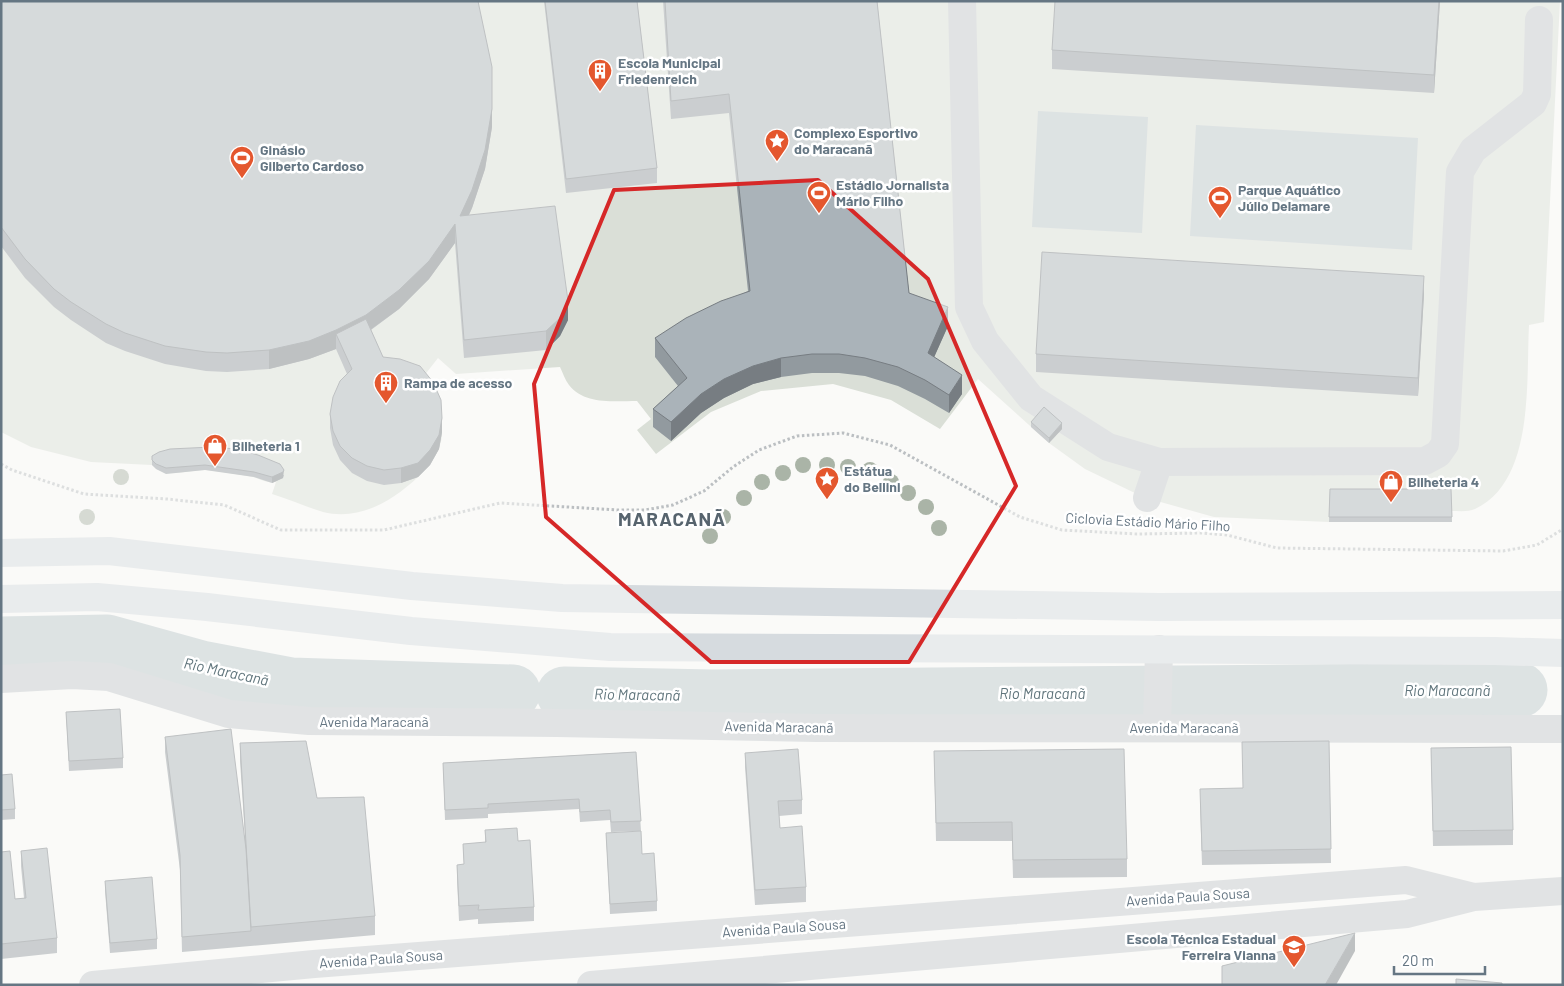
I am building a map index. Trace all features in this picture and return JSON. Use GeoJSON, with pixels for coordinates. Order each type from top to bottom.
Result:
{"type":"FeatureCollection","features":[{"type":"Feature","properties":{"kind":"main road"},"geometry":{"type":"LineString","coordinates":[[1,553],[109,551],[412,586],[562,598],[1159,607],[1561,605]]}},
{"type":"Feature","properties":{"kind":"main road"},"geometry":{"type":"LineString","coordinates":[[1,599],[97,596],[411,631],[610,647],[1159,656],[1495,651],[1563,653]]}},
{"type":"Feature","properties":{"kind":"street"},"geometry":{"type":"LineString","coordinates":[[962,1],[969,307],[985,341],[1031,398],[1108,447],[1159,462],[1425,461],[1438,454],[1445,444],[1460,172],[1473,150],[1533,103],[1537,94],[1539,20]]}},
{"type":"Feature","properties":{"kind":"street"},"geometry":{"type":"LineString","coordinates":[[1147,498],[1159,462]]}},
{"type":"Feature","properties":{"kind":"street"},"geometry":{"type":"LineString","coordinates":[[1157,717],[1159,656]]}},
{"type":"Feature","properties":{"kind":"street","name":"Avenida Maracanã"},"geometry":{"type":"LineString","coordinates":[[1,679],[72,675],[109,677],[229,714],[309,721],[816,728],[1157,717],[1563,729]]}},
{"type":"Feature","properties":{"kind":"street","name":"Avenida Paula Sousa"},"geometry":{"type":"LineString","coordinates":[[93,985],[317,975],[805,926],[1406,880],[1474,897]]}},
{"type":"Feature","properties":{"kind":"street","name":"Avenida Paula Sousa"},"geometry":{"type":"LineString","coordinates":[[592,985],[1407,914],[1474,897],[1563,891]]}},
{"type":"Feature","properties":{"kind":"street"},"geometry":{"type":"LineString","coordinates":[[1132,901],[1133,938]]}},
{"type":"Feature","properties":{"kind":"street"},"geometry":{"type":"LineString","coordinates":[[805,926],[808,966]]}},
{"type":"Feature","properties":{"kind":"path","name":"Ciclovia Estádio Mário Filho"},"geometry":{"type":"LineString","coordinates":[[1,464],[12,470],[84,494],[224,505],[281,530],[384,530],[500,503],[618,510],[645,510],[673,505],[704,491],[733,467],[759,450],[796,436],[843,433],[890,445],[1020,517],[1062,530],[1137,534],[1202,533],[1227,535],[1277,548],[1503,551],[1537,546],[1563,529]]}},
{"type":"Feature","properties":{"kind":"highlighted area"},"geometry":{"type":"Polygon","coordinates":[[[818,180],[928,279],[1016,486],[909,662],[711,662],[546,517],[534,384],[614,190],[818,180]]]}},
{"type":"Feature","properties":{"kind":"shaded area","name":"Complexo Esportivo do Maracanã"},"geometry":{"type":"Polygon","coordinates":[[[1,1],[1560,1],[1544,322],[1529,325],[1526,400],[1518,453],[1508,476],[1494,495],[1473,510],[1452,511],[1452,522],[1329,522],[1214,517],[1139,495],[1085,469],[1049,443],[978,379],[940,429],[891,400],[833,384],[761,391],[711,412],[656,454],[637,430],[651,419],[637,401],[610,401],[583,396],[569,385],[560,367],[456,374],[438,358],[420,381],[442,433],[435,457],[419,476],[387,501],[375,507],[350,514],[323,512],[272,494],[276,482],[267,482],[253,477],[207,470],[171,473],[164,472],[152,465],[91,462],[31,447],[1,432],[1,1]]]}},
{"type":"Feature","properties":{"kind":"shaded area"},"geometry":{"type":"Polygon","coordinates":[[[1038,111],[1148,117],[1142,233],[1032,227],[1038,111]]]}},
{"type":"Feature","properties":{"kind":"shaded area"},"geometry":{"type":"Polygon","coordinates":[[[1196,125],[1418,138],[1412,250],[1190,236],[1196,125]]]}},
{"type":"Feature","properties":{"kind":"building","name":"Ginásio Gilberto Cardoso"},"geometry":{"type":"Polygon","coordinates":[[[1,1],[478,1],[492,67],[492,109],[485,150],[472,190],[460,216],[555,206],[568,301],[560,318],[546,331],[464,340],[455,224],[429,261],[399,290],[366,315],[309,341],[269,350],[227,353],[206,352],[165,346],[125,333],[106,324],[54,289],[25,259],[1,227],[1,1]]]}},
{"type":"Feature","properties":{"kind":"building","name":"Escola Municipal Friedenreich"},"geometry":{"type":"Polygon","coordinates":[[[545,1],[637,1],[657,168],[566,179],[545,1]]]}},
{"type":"Feature","properties":{"kind":"building","name":"Estádio Jornalista Mário Filho"},"geometry":{"type":"Polygon","coordinates":[[[665,1],[877,1],[909,293],[948,307],[928,353],[962,375],[949,395],[925,380],[898,367],[865,358],[839,354],[812,354],[781,358],[753,366],[724,379],[701,394],[671,422],[653,409],[687,378],[655,338],[686,318],[721,301],[750,291],[729,94],[671,101],[665,1]]]}},
{"type":"Feature","properties":{"kind":"building"},"geometry":{"type":"Polygon","coordinates":[[[1055,1],[1439,1],[1434,75],[1052,50],[1055,1]]]}},
{"type":"Feature","properties":{"kind":"building"},"geometry":{"type":"Polygon","coordinates":[[[1042,252],[1424,276],[1418,378],[1036,354],[1042,252]]]}},
{"type":"Feature","properties":{"kind":"building","name":"Rampa de acesso"},"geometry":{"type":"Polygon","coordinates":[[[366,319],[383,357],[400,359],[420,366],[433,382],[441,400],[442,418],[439,435],[430,450],[418,463],[384,470],[367,466],[352,458],[340,446],[333,431],[330,414],[333,397],[340,381],[352,369],[336,334],[366,319]]]}},
{"type":"Feature","properties":{"kind":"building"},"geometry":{"type":"Polygon","coordinates":[[[1044,407],[1062,423],[1049,438],[1031,422],[1044,407]]]}},
{"type":"Feature","properties":{"kind":"building","name":"Bilheteria 1"},"geometry":{"type":"Polygon","coordinates":[[[212,447],[236,449],[258,455],[280,464],[284,470],[272,477],[254,472],[205,465],[166,468],[152,460],[152,456],[170,449],[212,447]]]}},
{"type":"Feature","properties":{"kind":"building","name":"Bilheteria 4"},"geometry":{"type":"Polygon","coordinates":[[[1330,489],[1451,489],[1452,517],[1329,517],[1330,489]]]}},
{"type":"Feature","properties":{"kind":"building"},"geometry":{"type":"Polygon","coordinates":[[[120,709],[123,758],[69,761],[66,712],[120,709]]]}},
{"type":"Feature","properties":{"kind":"building"},"geometry":{"type":"Polygon","coordinates":[[[231,729],[246,849],[251,931],[182,937],[180,855],[165,737],[231,729]]]}},
{"type":"Feature","properties":{"kind":"building"},"geometry":{"type":"Polygon","coordinates":[[[306,741],[317,798],[364,797],[375,916],[251,927],[240,743],[306,741]]]}},
{"type":"Feature","properties":{"kind":"building"},"geometry":{"type":"Polygon","coordinates":[[[1329,741],[1331,849],[1202,851],[1200,789],[1243,788],[1242,742],[1329,741]]]}},
{"type":"Feature","properties":{"kind":"building"},"geometry":{"type":"Polygon","coordinates":[[[1511,747],[1513,830],[1433,831],[1431,748],[1511,747]]]}},
{"type":"Feature","properties":{"kind":"building"},"geometry":{"type":"Polygon","coordinates":[[[798,749],[802,800],[778,801],[780,828],[802,826],[806,887],[755,890],[745,753],[798,749]]]}},
{"type":"Feature","properties":{"kind":"building"},"geometry":{"type":"Polygon","coordinates":[[[1124,749],[1127,859],[1013,860],[1012,822],[936,823],[934,751],[1124,749]]]}},
{"type":"Feature","properties":{"kind":"building"},"geometry":{"type":"Polygon","coordinates":[[[636,752],[641,821],[611,822],[610,810],[580,812],[579,799],[488,804],[488,808],[445,810],[443,763],[636,752]]]}},
{"type":"Feature","properties":{"kind":"building"},"geometry":{"type":"Polygon","coordinates":[[[12,774],[15,809],[1,810],[1,775],[12,774]]]}},
{"type":"Feature","properties":{"kind":"building"},"geometry":{"type":"Polygon","coordinates":[[[517,828],[518,841],[530,840],[534,907],[478,910],[479,905],[459,906],[457,865],[464,864],[463,844],[486,842],[485,830],[517,828]]]}},
{"type":"Feature","properties":{"kind":"building"},"geometry":{"type":"Polygon","coordinates":[[[641,831],[642,854],[654,853],[657,901],[610,904],[606,833],[641,831]]]}},
{"type":"Feature","properties":{"kind":"building"},"geometry":{"type":"Polygon","coordinates":[[[47,848],[57,938],[1,944],[1,852],[10,851],[15,899],[26,898],[21,851],[47,848]]]}},
{"type":"Feature","properties":{"kind":"building"},"geometry":{"type":"Polygon","coordinates":[[[152,877],[157,939],[110,943],[105,881],[152,877]]]}},
{"type":"Feature","properties":{"kind":"building","name":"Escola Técnica Estadual Ferreira Vianna"},"geometry":{"type":"Polygon","coordinates":[[[1355,933],[1325,985],[1222,985],[1222,966],[1355,933]]]}},
{"type":"Feature","properties":{"kind":"building"},"geometry":{"type":"Polygon","coordinates":[[[1456,979],[1502,983],[1502,985],[1456,985],[1456,979]]]}},
{"type":"Feature","properties":{"kind":"waterway","name":"Rio Maracanã"},"geometry":{"type":"LineString","coordinates":[[1,644],[107,642],[201,668],[291,685],[513,692]]}},
{"type":"Feature","properties":{"kind":"waterway","name":"Rio Maracanã"},"geometry":{"type":"LineString","coordinates":[[564,694],[712,697],[1520,690]]}},
{"type":"Feature","properties":{"kind":"place","name":"Escola Municipal Friedenreich"},"geometry":{"type":"Point","coordinates":[600,92]}},
{"type":"Feature","properties":{"kind":"place","name":"Complexo Esportivo do Maracanã"},"geometry":{"type":"Point","coordinates":[777,162]}},
{"type":"Feature","properties":{"kind":"place","name":"Ginásio Gilberto Cardoso"},"geometry":{"type":"Point","coordinates":[242,179]}},
{"type":"Feature","properties":{"kind":"place","name":"Estádio Jornalista Mário Filho"},"geometry":{"type":"Point","coordinates":[819,214]}},
{"type":"Feature","properties":{"kind":"place","name":"Parque Aquático Júlio Delamare"},"geometry":{"type":"Point","coordinates":[1220,219]}},
{"type":"Feature","properties":{"kind":"place","name":"Rampa de acesso"},"geometry":{"type":"Point","coordinates":[386,404]}},
{"type":"Feature","properties":{"kind":"place","name":"Bilheteria 1"},"geometry":{"type":"Point","coordinates":[215,467]}},
{"type":"Feature","properties":{"kind":"place","name":"Estátua do Bellini"},"geometry":{"type":"Point","coordinates":[827,500]}},
{"type":"Feature","properties":{"kind":"place","name":"Bilheteria 4"},"geometry":{"type":"Point","coordinates":[1391,503]}},
{"type":"Feature","properties":{"kind":"place","name":"Escola Técnica Estadual Ferreira Vianna"},"geometry":{"type":"Point","coordinates":[1294,968]}},
{"type":"Feature","properties":{"kind":"district","name":"MARACANÃ"},"geometry":{"type":"Point","coordinates":[672,519]}}]}
